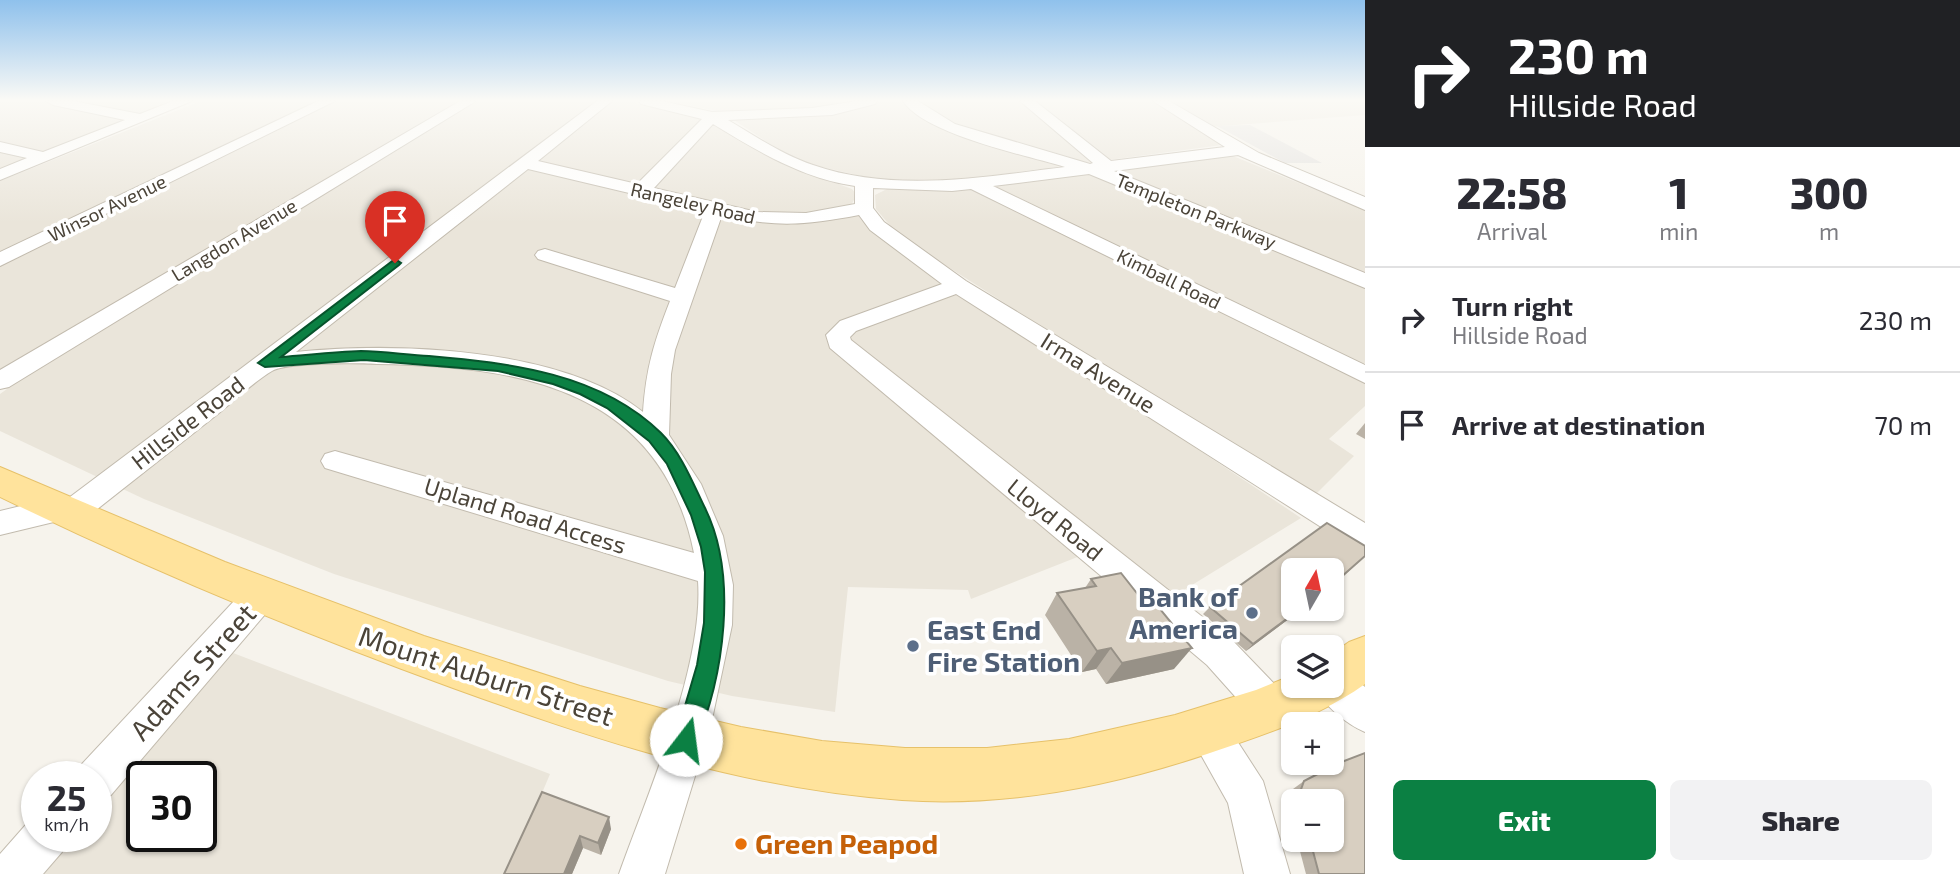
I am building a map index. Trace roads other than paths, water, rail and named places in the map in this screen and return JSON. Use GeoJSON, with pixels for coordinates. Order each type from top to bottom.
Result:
{"type":"FeatureCollection","features":[{"type":"Feature","properties":{"kind":"main road","name":"Mount Auburn Street"},"geometry":{"type":"LineString","coordinates":[[0,481],[64,512],[324,621],[458,669],[686,740],[811,765],[905,773],[967,773],[1067,765],[1117,755],[1207,730],[1293,698]]}},
{"type":"Feature","properties":{"kind":"main road"},"geometry":{"type":"LineString","coordinates":[[1344,672],[1365,657]]}},
{"type":"Feature","properties":{"kind":"street"},"geometry":{"type":"LineString","coordinates":[[0,175],[82,142]]}},
{"type":"Feature","properties":{"kind":"street","name":"Winsor Avenue"},"geometry":{"type":"LineString","coordinates":[[0,260],[242,142]]}},
{"type":"Feature","properties":{"kind":"street","name":"Langdon Avenue"},"geometry":{"type":"LineString","coordinates":[[0,381],[399,142]]}},
{"type":"Feature","properties":{"kind":"street","name":"Hillside Road"},"geometry":{"type":"LineString","coordinates":[[64,512],[265,363],[551,142]]}},
{"type":"Feature","properties":{"kind":"street"},"geometry":{"type":"LineString","coordinates":[[641,191],[688,142]]}},
{"type":"Feature","properties":{"kind":"street"},"geometry":{"type":"LineString","coordinates":[[755,142],[790,162],[826,174],[864,183],[930,187],[1239,150]]}},
{"type":"Feature","properties":{"kind":"street","name":"Templeton Parkway"},"geometry":{"type":"LineString","coordinates":[[998,142],[1107,174],[1365,281]]}},
{"type":"Feature","properties":{"kind":"street"},"geometry":{"type":"LineString","coordinates":[[1078,142],[1107,166]]}},
{"type":"Feature","properties":{"kind":"street"},"geometry":{"type":"LineString","coordinates":[[1226,142],[1239,150],[1365,204]]}},
{"type":"Feature","properties":{"kind":"street"},"geometry":{"type":"LineString","coordinates":[[0,148],[43,158]]}},
{"type":"Feature","properties":{"kind":"street","name":"Rangeley Road"},"geometry":{"type":"LineString","coordinates":[[524,163],[757,218],[789,220],[864,208]]}},
{"type":"Feature","properties":{"kind":"street"},"geometry":{"type":"LineString","coordinates":[[864,183],[864,208]]}},
{"type":"Feature","properties":{"kind":"street","name":"Kimball Road"},"geometry":{"type":"LineString","coordinates":[[973,183],[1365,375]]}},
{"type":"Feature","properties":{"kind":"street","name":"Irma Avenue"},"geometry":{"type":"LineString","coordinates":[[864,208],[888,236],[958,286],[1365,539]]}},
{"type":"Feature","properties":{"kind":"street"},"geometry":{"type":"LineString","coordinates":[[655,437],[658,374],[663,350],[715,209]]}},
{"type":"Feature","properties":{"kind":"street"},"geometry":{"type":"LineString","coordinates":[[545,256],[683,298]]}},
{"type":"Feature","properties":{"kind":"street","name":"Lloyd Road"},"geometry":{"type":"LineString","coordinates":[[958,286],[848,326],[838,335],[839,343],[1220,653],[1271,708]]}},
{"type":"Feature","properties":{"kind":"street"},"geometry":{"type":"LineString","coordinates":[[265,363],[364,355],[498,366],[557,380],[613,404],[655,437],[674,462],[696,506],[710,547],[714,572],[714,623],[709,654],[686,740],[642,874]]}},
{"type":"Feature","properties":{"kind":"street","name":"Upland Road Access"},"geometry":{"type":"LineString","coordinates":[[335,461],[714,572]]}},
{"type":"Feature","properties":{"kind":"street"},"geometry":{"type":"LineString","coordinates":[[0,523],[64,512]]}},
{"type":"Feature","properties":{"kind":"street","name":"Adams Street"},"geometry":{"type":"LineString","coordinates":[[112,762],[261,595]]}},
{"type":"Feature","properties":{"kind":"street"},"geometry":{"type":"LineString","coordinates":[[1344,693],[1365,713]]}},
{"type":"Feature","properties":{"kind":"street"},"geometry":{"type":"LineString","coordinates":[[1207,730],[1248,796],[1267,874]]}},
{"type":"Feature","properties":{"kind":"street"},"geometry":{"type":"LineString","coordinates":[[13,874],[32,852]]}},
{"type":"Feature","properties":{"kind":"place","name":"Bank of America"},"geometry":{"type":"Point","coordinates":[1252,613]}},
{"type":"Feature","properties":{"kind":"place","name":"East End Fire Station"},"geometry":{"type":"Point","coordinates":[913,646]}},
{"type":"Feature","properties":{"kind":"place","name":"Green Peapod"},"geometry":{"type":"Point","coordinates":[741,844]}}]}
